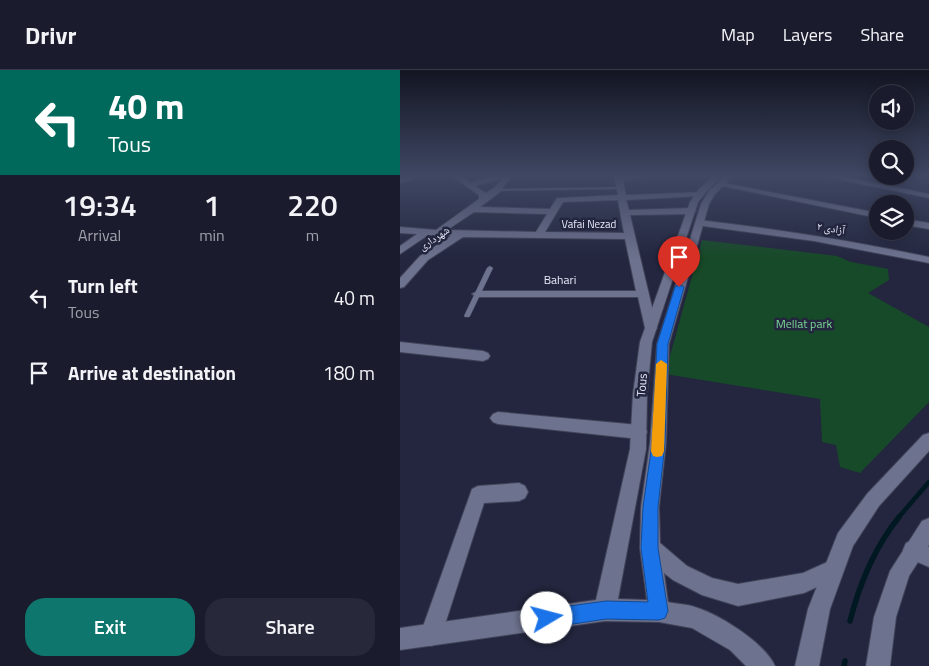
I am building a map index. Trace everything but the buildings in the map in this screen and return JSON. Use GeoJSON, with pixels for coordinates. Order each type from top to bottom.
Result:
{"type":"FeatureCollection","features":[{"type":"Feature","properties":{"kind":"street"},"geometry":{"type":"LineString","coordinates":[[437,233],[478,203]]}},
{"type":"Feature","properties":{"kind":"street"},"geometry":{"type":"LineString","coordinates":[[539,235],[558,203]]}},
{"type":"Feature","properties":{"kind":"street"},"geometry":{"type":"LineString","coordinates":[[623,203],[651,328]]}},
{"type":"Feature","properties":{"kind":"street","name":"Tous"},"geometry":{"type":"LineString","coordinates":[[659,611],[650,548],[650,507],[658,444],[663,344],[698,203]]}},
{"type":"Feature","properties":{"kind":"street","name":"Tous"},"geometry":{"type":"LineString","coordinates":[[606,610],[638,449],[640,394],[645,351],[660,301],[695,217],[706,203]]}},
{"type":"Feature","properties":{"kind":"street"},"geometry":{"type":"LineString","coordinates":[[825,203],[869,214]]}},
{"type":"Feature","properties":{"kind":"street"},"geometry":{"type":"LineString","coordinates":[[471,209],[552,212]]}},
{"type":"Feature","properties":{"kind":"street","name":"آزادی ۲"},"geometry":{"type":"LineString","coordinates":[[625,213],[695,217],[858,244],[929,260]]}},
{"type":"Feature","properties":{"kind":"street"},"geometry":{"type":"LineString","coordinates":[[914,224],[929,226]]}},
{"type":"Feature","properties":{"kind":"street","name":"Vafai Nezad"},"geometry":{"type":"LineString","coordinates":[[400,230],[462,234],[629,236]]}},
{"type":"Feature","properties":{"kind":"street"},"geometry":{"type":"LineString","coordinates":[[400,251],[426,232]]}},
{"type":"Feature","properties":{"kind":"street","name":"شهرداری"},"geometry":{"type":"LineString","coordinates":[[400,285],[424,258],[462,234]]}},
{"type":"Feature","properties":{"kind":"street","name":"Bahari"},"geometry":{"type":"LineString","coordinates":[[478,294],[644,295]]}},
{"type":"Feature","properties":{"kind":"street"},"geometry":{"type":"LineString","coordinates":[[644,295],[660,301]]}},
{"type":"Feature","properties":{"kind":"street"},"geometry":{"type":"LineString","coordinates":[[400,347],[483,356]]}},
{"type":"Feature","properties":{"kind":"street"},"geometry":{"type":"LineString","coordinates":[[498,418],[639,432]]}},
{"type":"Feature","properties":{"kind":"street"},"geometry":{"type":"LineString","coordinates":[[807,666],[818,609],[845,540],[873,500],[929,440]]}},
{"type":"Feature","properties":{"kind":"street"},"geometry":{"type":"LineString","coordinates":[[431,635],[478,495],[519,492]]}},
{"type":"Feature","properties":{"kind":"street"},"geometry":{"type":"LineString","coordinates":[[878,666],[886,617],[900,571],[921,553],[929,528]]}},
{"type":"Feature","properties":{"kind":"street"},"geometry":{"type":"LineString","coordinates":[[650,548],[680,573],[709,588],[738,595],[804,583],[834,569]]}},
{"type":"Feature","properties":{"kind":"street"},"geometry":{"type":"LineString","coordinates":[[400,639],[606,610],[659,611],[695,618],[738,642],[763,666]]}},
{"type":"Feature","properties":{"kind":"lane"},"geometry":{"type":"LineString","coordinates":[[467,316],[490,268]]}},
{"type":"Feature","properties":{"kind":"green space","name":"Mellat park"},"geometry":{"type":"Polygon","coordinates":[[[702,240],[837,256],[851,262],[888,269],[889,280],[868,293],[929,327],[929,402],[860,473],[840,467],[836,445],[822,442],[820,399],[665,374],[702,240]]]}},
{"type":"Feature","properties":{"kind":"waterway"},"geometry":{"type":"LineString","coordinates":[[898,518],[929,482]]}},
{"type":"Feature","properties":{"kind":"waterway"},"geometry":{"type":"LineString","coordinates":[[850,621],[858,593],[875,553],[899,517]]}},
{"type":"Feature","properties":{"kind":"waterway"},"geometry":{"type":"LineString","coordinates":[[844,666],[845,661]]}},
{"type":"Feature","properties":{"kind":"slow traffic"},"geometry":{"type":"LineString","coordinates":[[657,451],[661,364]]}},
{"type":"Feature","properties":{"kind":"route"},"geometry":{"type":"LineString","coordinates":[[547,618],[606,610],[659,611],[650,548],[650,507],[658,444],[663,344],[679,287]]}}]}
